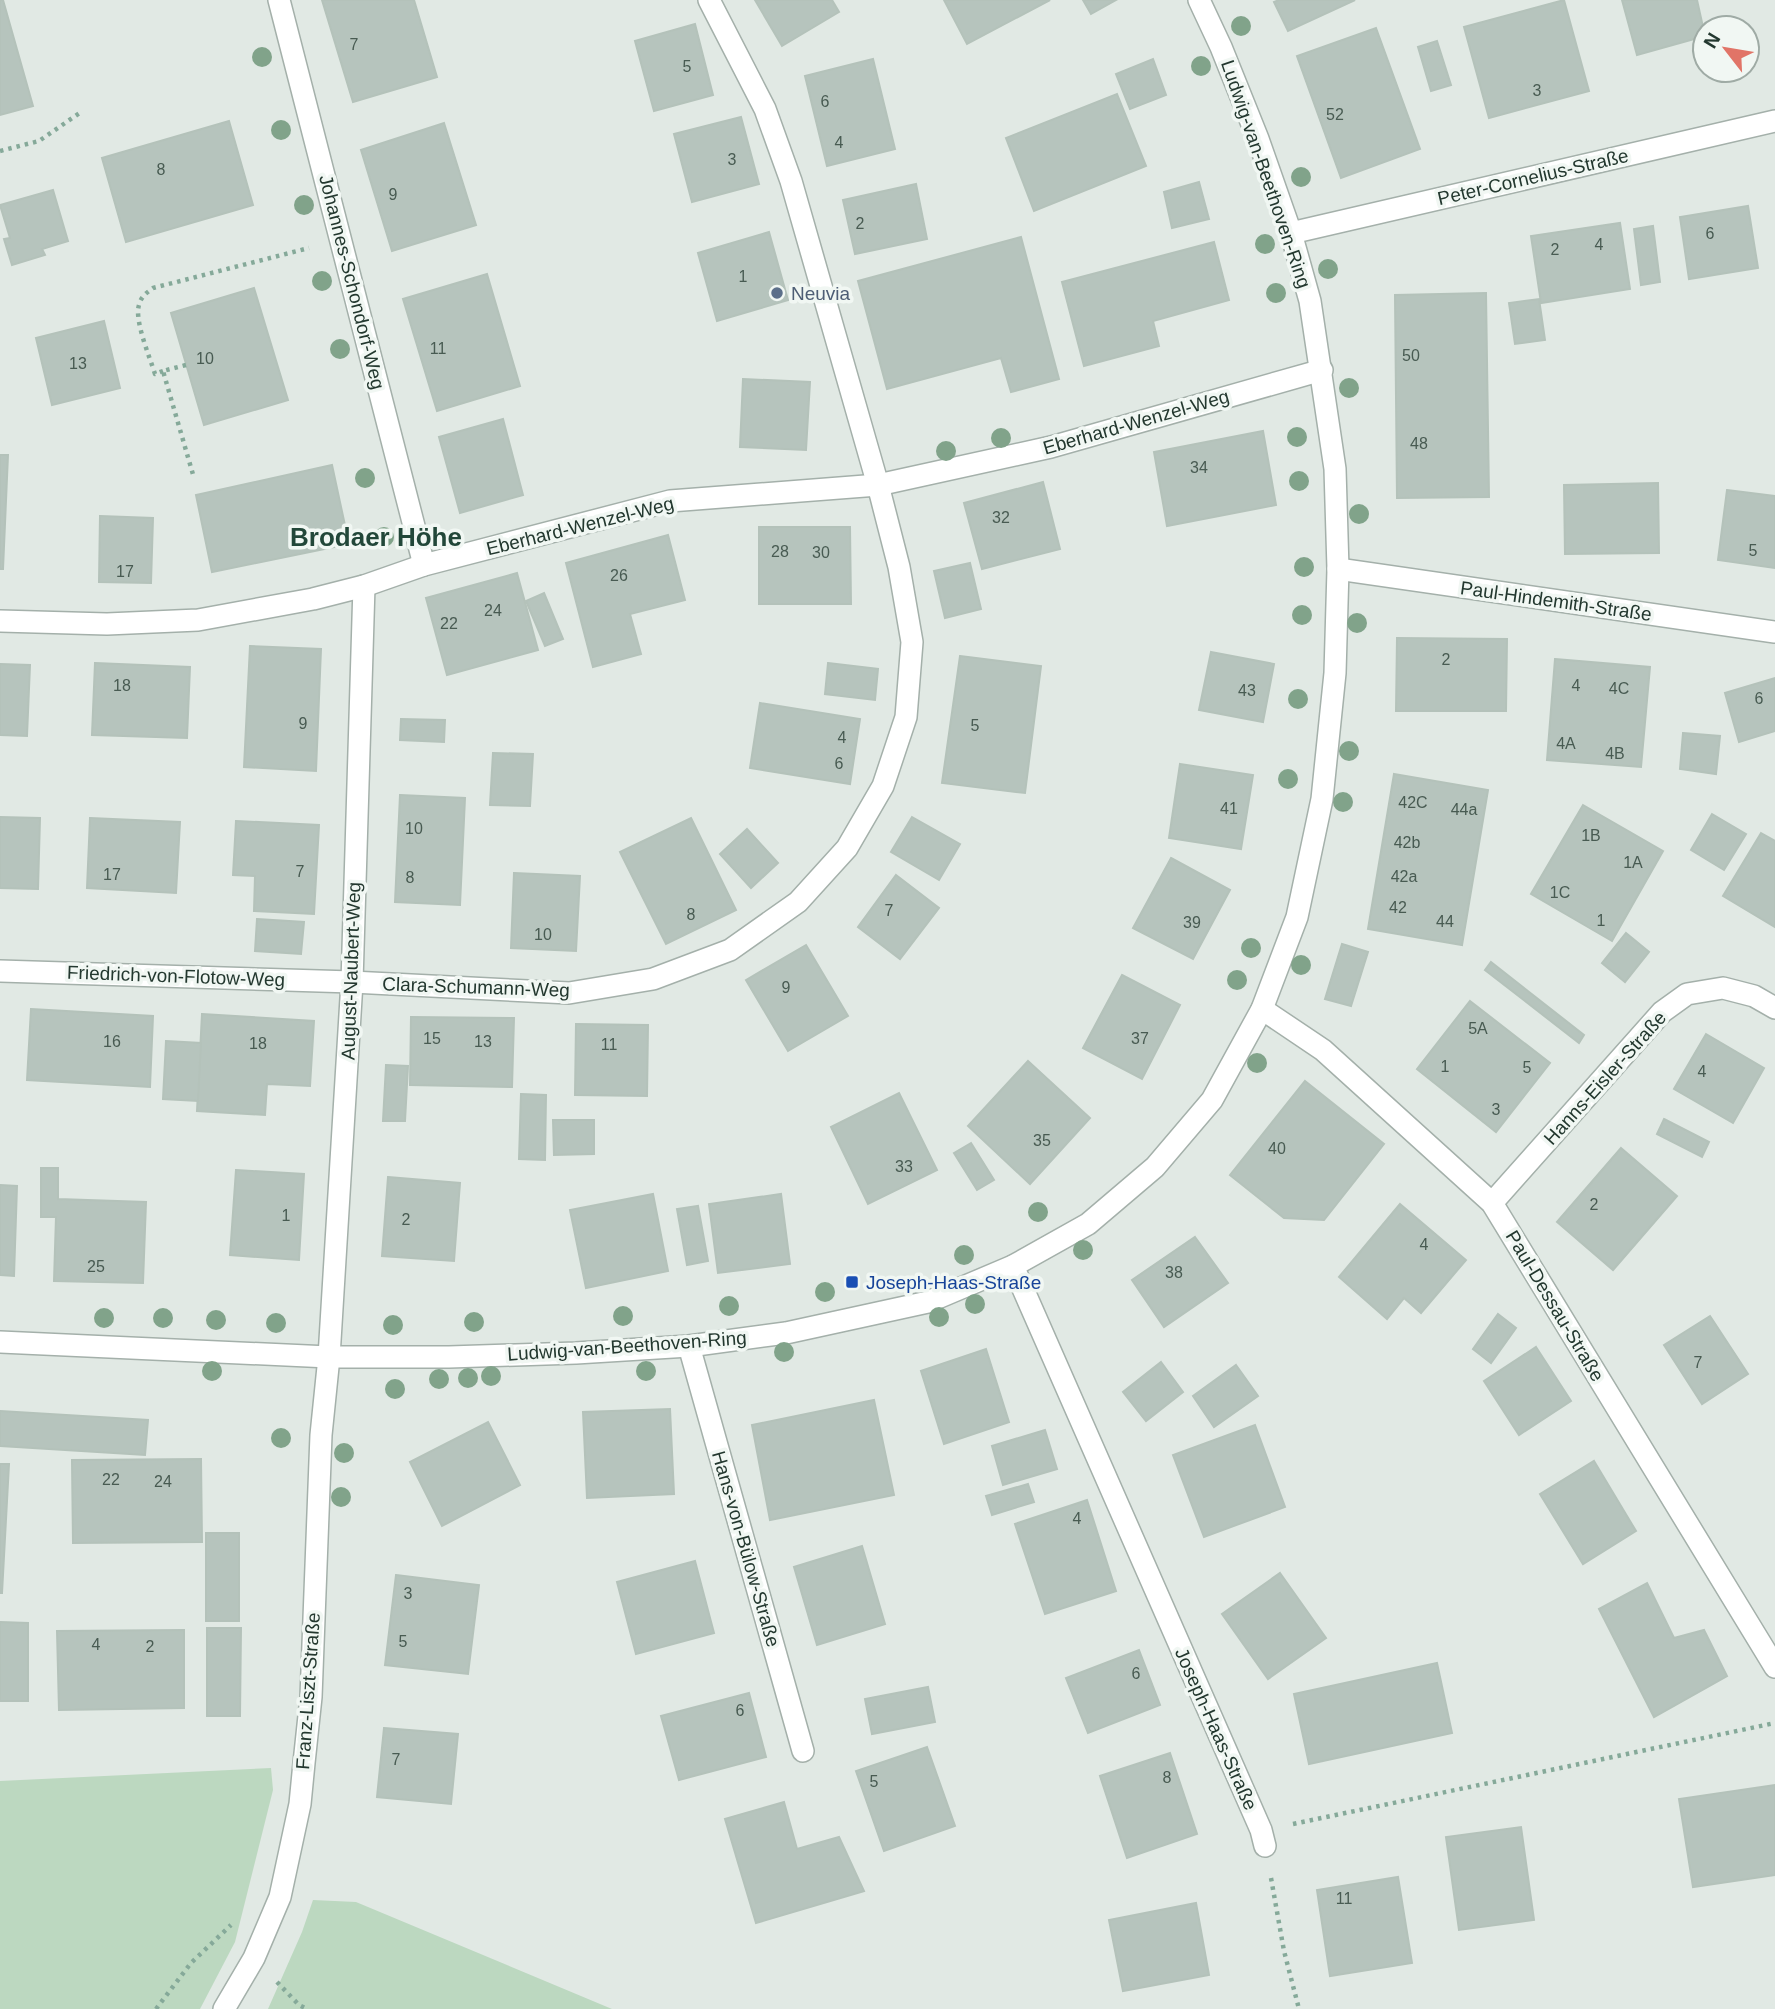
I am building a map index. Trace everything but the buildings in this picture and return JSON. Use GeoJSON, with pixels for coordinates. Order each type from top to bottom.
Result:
{"type":"FeatureCollection","features":[{"type":"Feature","properties":{"kind":"street","name":"Johannes-Schondorf-Weg"},"geometry":{"type":"LineString","coordinates":[[279,0],[424,565]]}},
{"type":"Feature","properties":{"kind":"street","name":"Clara-Schumann-Weg"},"geometry":{"type":"LineString","coordinates":[[352,982],[569,993],[653,979],[730,950],[798,902],[847,848],[883,786],[906,717],[912,642],[899,567],[791,181],[765,109],[709,0]]}},
{"type":"Feature","properties":{"kind":"street","name":"Ludwig-van-Beethoven-Ring"},"geometry":{"type":"LineString","coordinates":[[0,1342],[329,1357],[462,1357],[689,1346],[786,1333],[928,1301],[1013,1266],[1088,1224],[1155,1167],[1212,1100],[1262,1009],[1297,917],[1322,799],[1335,673],[1338,569],[1335,469],[1310,301],[1291,233],[1258,139],[1199,0]]}},
{"type":"Feature","properties":{"kind":"street","name":"Peter-Cornelius-Straße"},"geometry":{"type":"LineString","coordinates":[[1291,233],[1775,121]]}},
{"type":"Feature","properties":{"kind":"street","name":"Eberhard-Wenzel-Weg"},"geometry":{"type":"LineString","coordinates":[[0,621],[107,624],[198,620],[313,599],[364,586],[424,565],[670,501],[878,485],[1051,447],[1322,370]]}},
{"type":"Feature","properties":{"kind":"street","name":"Paul-Hindemith-Straße"},"geometry":{"type":"LineString","coordinates":[[1338,569],[1775,632]]}},
{"type":"Feature","properties":{"kind":"street","name":"August-Naubert-Weg"},"geometry":{"type":"LineString","coordinates":[[329,1357],[352,982],[364,586]]}},
{"type":"Feature","properties":{"kind":"street","name":"Friedrich-von-Flotow-Weg"},"geometry":{"type":"LineString","coordinates":[[0,971],[352,982]]}},
{"type":"Feature","properties":{"kind":"street","name":"Hanns-Eisler-Straße"},"geometry":{"type":"LineString","coordinates":[[1492,1203],[1662,1012],[1687,994],[1723,988],[1754,996],[1775,1008]]}},
{"type":"Feature","properties":{"kind":"street","name":"Paul-Dessau-Straße"},"geometry":{"type":"LineString","coordinates":[[1262,1009],[1323,1050],[1492,1203],[1775,1667]]}},
{"type":"Feature","properties":{"kind":"street","name":"Joseph-Haas-Straße"},"geometry":{"type":"LineString","coordinates":[[1013,1266],[1263,1838]]}},
{"type":"Feature","properties":{"kind":"street","name":"Hans-von-Bülow-Straße"},"geometry":{"type":"LineString","coordinates":[[689,1346],[803,1751]]}},
{"type":"Feature","properties":{"kind":"street","name":"Franz-Liszt-Straße"},"geometry":{"type":"LineString","coordinates":[[224,2009],[254,1958],[280,1897],[300,1804],[310,1697],[321,1435],[329,1357]]}},
{"type":"Feature","properties":{"kind":"path"},"geometry":{"type":"LineString","coordinates":[[0,151],[39,141],[81,112]]}},
{"type":"Feature","properties":{"kind":"path"},"geometry":{"type":"LineString","coordinates":[[187,365],[155,374],[137,315],[144,295],[153,288],[341,240]]}},
{"type":"Feature","properties":{"kind":"path"},"geometry":{"type":"LineString","coordinates":[[163,371],[194,478]]}},
{"type":"Feature","properties":{"kind":"path"},"geometry":{"type":"LineString","coordinates":[[1298,2009],[1263,1838],[1775,1723]]}},
{"type":"Feature","properties":{"kind":"path"},"geometry":{"type":"LineString","coordinates":[[156,2009],[191,1963],[229,1927],[280,1897]]}},
{"type":"Feature","properties":{"kind":"green space"},"geometry":{"type":"Polygon","coordinates":[[[271,1768],[273,1790],[235,1942],[200,2009],[0,2009],[0,1781],[271,1768]]]}},
{"type":"Feature","properties":{"kind":"green space"},"geometry":{"type":"Polygon","coordinates":[[[313,1900],[356,1902],[612,2009],[268,2009],[313,1900]]]}},
{"type":"Feature","properties":{"kind":"place","name":"Neuvia"},"geometry":{"type":"Point","coordinates":[777,293]}},
{"type":"Feature","properties":{"kind":"place","name":"Joseph-Haas-Straße"},"geometry":{"type":"Point","coordinates":[852,1282]}},
{"type":"Feature","properties":{"kind":"district","name":"Brodaer Höhe"},"geometry":{"type":"Point","coordinates":[376,537]}}]}
